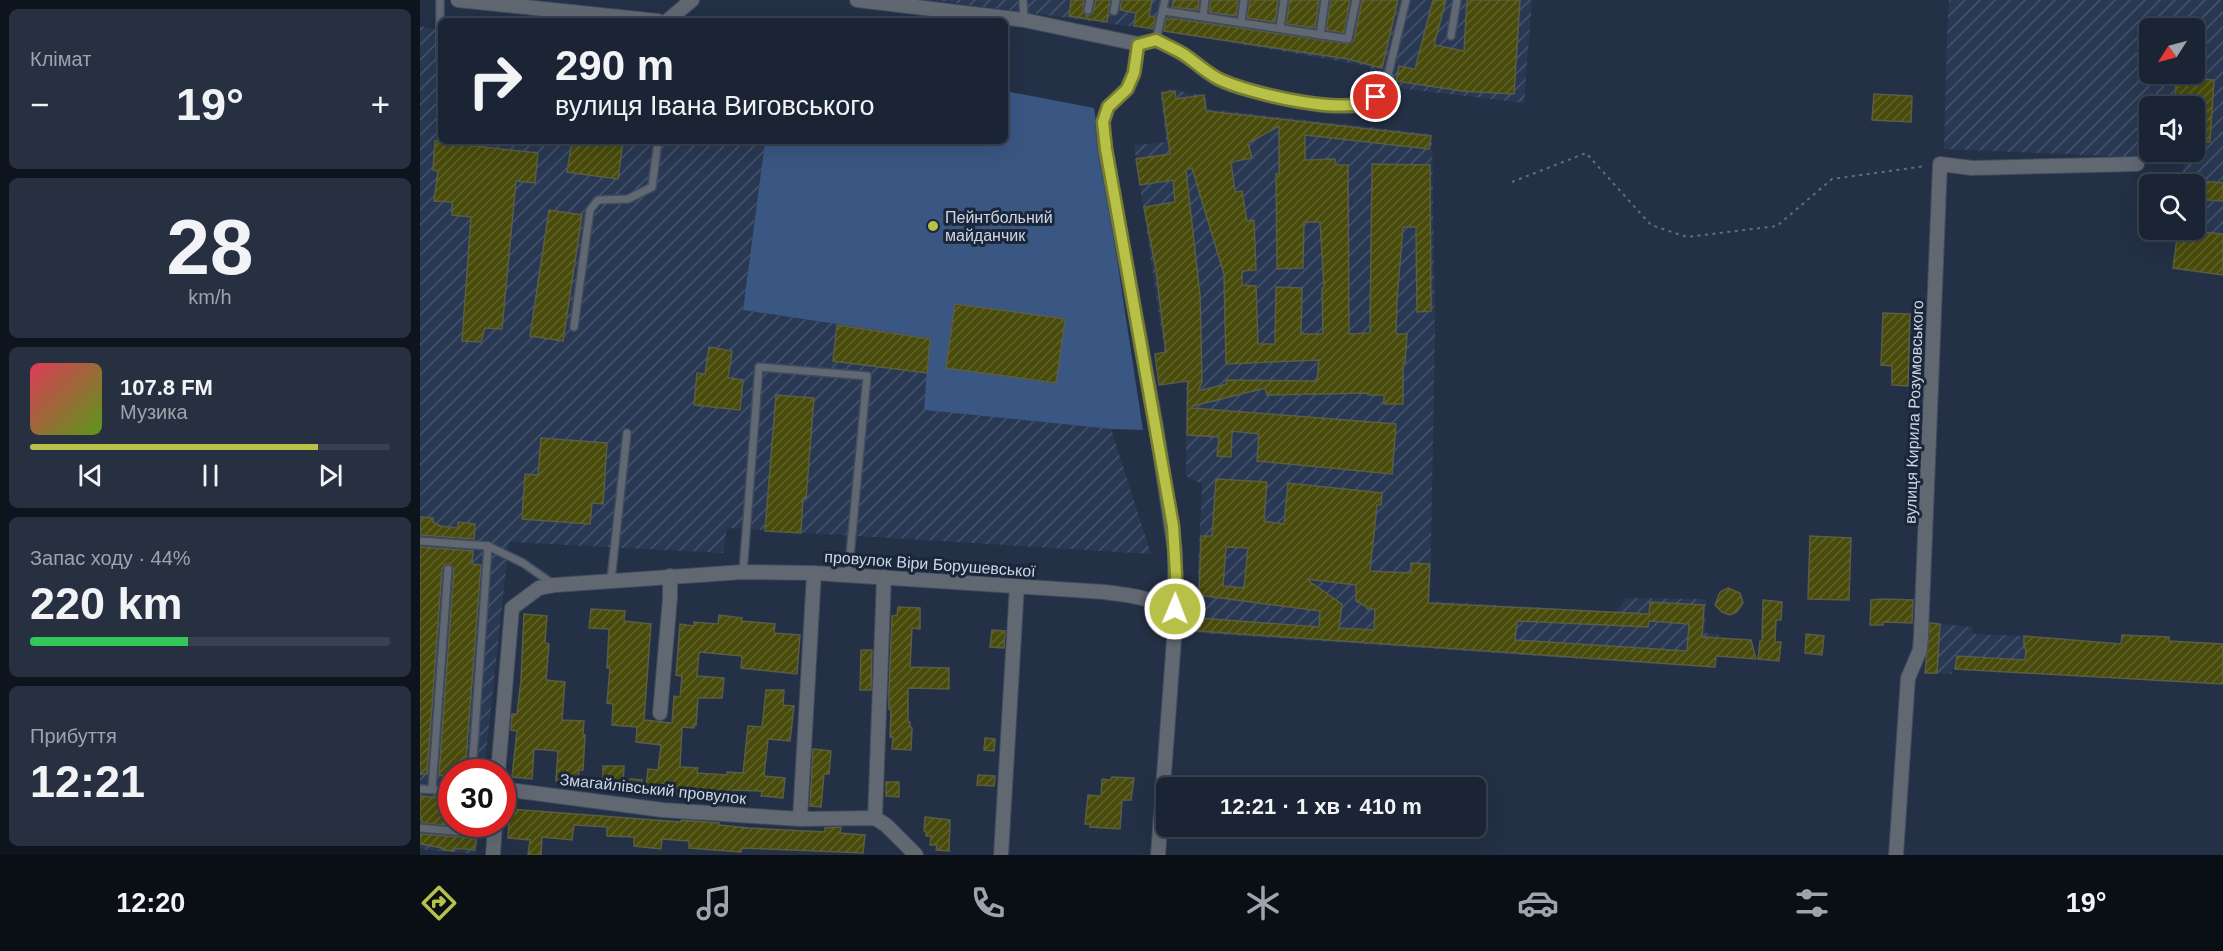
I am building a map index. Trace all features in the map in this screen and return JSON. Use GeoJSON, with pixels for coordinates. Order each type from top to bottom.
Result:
{"type":"FeatureCollection","features":[{"type":"Feature","properties":{"kind":"street"},"geometry":{"type":"LineString","coordinates":[[458,0],[629,18]]}},
{"type":"Feature","properties":{"kind":"street"},"geometry":{"type":"LineString","coordinates":[[671,18],[692,0]]}},
{"type":"Feature","properties":{"kind":"street"},"geometry":{"type":"LineString","coordinates":[[857,0],[1007,18]]}},
{"type":"Feature","properties":{"kind":"street"},"geometry":{"type":"LineString","coordinates":[[1008,18],[1138,45],[1156,40],[1182,53],[1216,78],[1236,87],[1299,101],[1342,107],[1360,105],[1376,97],[1387,79]]}},
{"type":"Feature","properties":{"kind":"street"},"geometry":{"type":"LineString","coordinates":[[1138,45],[1134,73],[1127,89],[1108,107],[1103,122],[1173,526],[1176,574],[1175,626],[1158,855]]}},
{"type":"Feature","properties":{"kind":"street"},"geometry":{"type":"LineString","coordinates":[[1940,164],[1972,168],[2137,164]]}},
{"type":"Feature","properties":{"kind":"street","name":"вулиця Кирила Розумовського"},"geometry":{"type":"LineString","coordinates":[[1896,855],[1908,678],[1920,650],[1922,625],[1940,164]]}},
{"type":"Feature","properties":{"kind":"street","name":"провулок Віри Борушевської"},"geometry":{"type":"LineString","coordinates":[[499,759],[512,608],[539,588],[611,580],[743,572],[884,577],[1105,592],[1150,600],[1167,611],[1175,626]]}},
{"type":"Feature","properties":{"kind":"street"},"geometry":{"type":"LineString","coordinates":[[800,819],[814,573]]}},
{"type":"Feature","properties":{"kind":"street"},"geometry":{"type":"LineString","coordinates":[[660,713],[670,576]]}},
{"type":"Feature","properties":{"kind":"street"},"geometry":{"type":"LineString","coordinates":[[884,577],[875,818],[886,825],[916,855]]}},
{"type":"Feature","properties":{"kind":"street"},"geometry":{"type":"LineString","coordinates":[[1001,855],[1017,585]]}},
{"type":"Feature","properties":{"kind":"street","name":"Змагайлівський провулок"},"geometry":{"type":"LineString","coordinates":[[516,791],[663,810],[800,819],[875,818]]}},
{"type":"Feature","properties":{"kind":"street"},"geometry":{"type":"LineString","coordinates":[[493,855],[494,837]]}},
{"type":"Feature","properties":{"kind":"lane"},"geometry":{"type":"LineString","coordinates":[[440,0],[440,18]]}},
{"type":"Feature","properties":{"kind":"lane"},"geometry":{"type":"LineString","coordinates":[[1023,0],[1024,20]]}},
{"type":"Feature","properties":{"kind":"lane"},"geometry":{"type":"LineString","coordinates":[[1088,10],[1090,0]]}},
{"type":"Feature","properties":{"kind":"lane"},"geometry":{"type":"LineString","coordinates":[[1114,11],[1116,0]]}},
{"type":"Feature","properties":{"kind":"lane"},"geometry":{"type":"LineString","coordinates":[[1156,40],[1165,0]]}},
{"type":"Feature","properties":{"kind":"lane"},"geometry":{"type":"LineString","coordinates":[[1203,16],[1205,0]]}},
{"type":"Feature","properties":{"kind":"lane"},"geometry":{"type":"LineString","coordinates":[[1241,23],[1244,0]]}},
{"type":"Feature","properties":{"kind":"lane"},"geometry":{"type":"LineString","coordinates":[[1280,28],[1284,0]]}},
{"type":"Feature","properties":{"kind":"lane"},"geometry":{"type":"LineString","coordinates":[[1320,35],[1325,0]]}},
{"type":"Feature","properties":{"kind":"lane"},"geometry":{"type":"LineString","coordinates":[[1164,11],[1348,39],[1356,0]]}},
{"type":"Feature","properties":{"kind":"lane"},"geometry":{"type":"LineString","coordinates":[[1387,79],[1406,0]]}},
{"type":"Feature","properties":{"kind":"lane"},"geometry":{"type":"LineString","coordinates":[[1451,36],[1457,0]]}},
{"type":"Feature","properties":{"kind":"lane"},"geometry":{"type":"LineString","coordinates":[[574,327],[590,210],[597,200],[628,199],[652,187],[658,144]]}},
{"type":"Feature","properties":{"kind":"lane"},"geometry":{"type":"LineString","coordinates":[[743,572],[759,367],[867,376],[848,576]]}},
{"type":"Feature","properties":{"kind":"lane"},"geometry":{"type":"LineString","coordinates":[[611,580],[627,433]]}},
{"type":"Feature","properties":{"kind":"lane"},"geometry":{"type":"LineString","coordinates":[[420,542],[488,546],[523,563],[555,585]]}},
{"type":"Feature","properties":{"kind":"lane"},"geometry":{"type":"LineString","coordinates":[[473,759],[488,546]]}},
{"type":"Feature","properties":{"kind":"lane"},"geometry":{"type":"LineString","coordinates":[[432,789],[448,569]]}},
{"type":"Feature","properties":{"kind":"lane"},"geometry":{"type":"LineString","coordinates":[[420,789],[438,790]]}},
{"type":"Feature","properties":{"kind":"lane"},"geometry":{"type":"LineString","coordinates":[[420,828],[438,830]]}},
{"type":"Feature","properties":{"kind":"path"},"geometry":{"type":"LineString","coordinates":[[1512,182],[1586,153],[1651,225],[1687,237],[1777,226],[1832,179],[1940,164]]}},
{"type":"Feature","properties":{"kind":"shaded area"},"geometry":{"type":"Polygon","coordinates":[[[933,0],[1532,0],[1524,103],[1390,87],[1387,79],[1367,66],[1157,30],[933,0]]]}},
{"type":"Feature","properties":{"kind":"shaded area"},"geometry":{"type":"Polygon","coordinates":[[[1949,0],[2223,0],[2223,275],[2173,268],[2177,240],[2205,240],[2205,174],[2183,174],[2184,162],[2205,162],[2205,96],[2139,96],[2139,157],[1944,149],[1949,0]]]}},
{"type":"Feature","properties":{"kind":"shaded area"},"geometry":{"type":"Polygon","coordinates":[[[420,26],[438,29],[438,144],[765,144],[743,310],[930,338],[924,410],[1111,429],[1151,554],[727,528],[723,553],[509,542],[485,759],[438,759],[438,837],[478,837],[476,854],[420,849],[420,26]]]}},
{"type":"Feature","properties":{"kind":"shaded area"},"geometry":{"type":"Polygon","coordinates":[[[1175,89],[1190,94],[1205,94],[1208,109],[1432,134],[1435,330],[1430,601],[1616,612],[1626,598],[1706,599],[1705,633],[1719,634],[1716,668],[1198,633],[1202,484],[1186,476],[1186,356],[1165,356],[1134,145],[1166,142],[1160,91],[1175,89]]]}},
{"type":"Feature","properties":{"kind":"shaded area","name":"Пейнтбольний майданчик"},"geometry":{"type":"Polygon","coordinates":[[[1008,92],[1094,108],[1143,430],[1111,429],[924,410],[929,338],[743,310],[765,144],[1008,144],[1008,92]]]}},
{"type":"Feature","properties":{"kind":"shaded area"},"geometry":{"type":"Polygon","coordinates":[[[1928,623],[1972,627],[1973,634],[2050,637],[2121,644],[2122,635],[2162,636],[2169,637],[2169,641],[2223,644],[2223,684],[1952,669],[1952,674],[1925,673],[1928,623]]]}},
{"type":"Feature","properties":{"kind":"building"},"geometry":{"type":"Polygon","coordinates":[[[1071,0],[1084,0],[1083,11],[1087,16],[1093,13],[1096,0],[1110,0],[1107,22],[1069,16],[1071,0]]]}},
{"type":"Feature","properties":{"kind":"building"},"geometry":{"type":"Polygon","coordinates":[[[1122,0],[1152,0],[1149,16],[1155,17],[1153,29],[1134,26],[1136,13],[1120,10],[1122,0]]]}},
{"type":"Feature","properties":{"kind":"building"},"geometry":{"type":"Polygon","coordinates":[[[1173,0],[1199,0],[1198,10],[1172,7],[1173,0]]]}},
{"type":"Feature","properties":{"kind":"building"},"geometry":{"type":"Polygon","coordinates":[[[1211,0],[1238,0],[1236,16],[1209,12],[1211,0]]]}},
{"type":"Feature","properties":{"kind":"building"},"geometry":{"type":"Polygon","coordinates":[[[1250,0],[1278,0],[1275,22],[1247,18],[1250,0]]]}},
{"type":"Feature","properties":{"kind":"building"},"geometry":{"type":"Polygon","coordinates":[[[1290,0],[1319,0],[1315,28],[1286,24],[1290,0]]]}},
{"type":"Feature","properties":{"kind":"building"},"geometry":{"type":"Polygon","coordinates":[[[1331,0],[1350,0],[1344,33],[1326,30],[1331,0]]]}},
{"type":"Feature","properties":{"kind":"building"},"geometry":{"type":"Polygon","coordinates":[[[1362,0],[1398,0],[1382,68],[1348,59],[1164,31],[1166,19],[1170,20],[1170,18],[1349,44],[1354,40],[1362,0]]]}},
{"type":"Feature","properties":{"kind":"building"},"geometry":{"type":"Polygon","coordinates":[[[1433,0],[1446,0],[1434,45],[1464,51],[1467,0],[1520,0],[1514,94],[1462,91],[1396,81],[1399,66],[1415,69],[1433,0]]]}},
{"type":"Feature","properties":{"kind":"building"},"geometry":{"type":"Polygon","coordinates":[[[2205,79],[2214,80],[2210,142],[2205,142],[2205,96],[2175,96],[2176,84],[2205,84],[2205,79]]]}},
{"type":"Feature","properties":{"kind":"building"},"geometry":{"type":"Polygon","coordinates":[[[1175,91],[1176,99],[1204,95],[1206,111],[1431,136],[1429,149],[1305,135],[1305,160],[1335,159],[1335,165],[1348,165],[1349,334],[1370,333],[1372,164],[1430,165],[1431,311],[1417,312],[1416,227],[1403,227],[1396,334],[1407,334],[1405,363],[1403,363],[1403,404],[1384,404],[1384,395],[1368,395],[1368,393],[1267,395],[1265,388],[1192,408],[1396,424],[1392,474],[1257,461],[1259,434],[1232,431],[1231,457],[1217,456],[1219,437],[1187,435],[1188,381],[1159,385],[1155,354],[1166,352],[1156,270],[1144,207],[1175,202],[1173,180],[1140,185],[1136,159],[1170,154],[1162,93],[1175,91]],[[1279,126],[1248,143],[1252,158],[1231,162],[1235,192],[1242,191],[1247,221],[1254,220],[1256,270],[1242,271],[1242,285],[1256,286],[1258,344],[1275,344],[1276,287],[1302,288],[1301,334],[1323,334],[1322,288],[1324,288],[1320,222],[1304,222],[1303,268],[1277,269],[1276,174],[1279,174],[1279,126]],[[1192,168],[1186,170],[1200,295],[1202,382],[1198,391],[1227,384],[1226,380],[1317,381],[1319,360],[1226,364],[1224,274],[1192,168]]]}},
{"type":"Feature","properties":{"kind":"building"},"geometry":{"type":"Polygon","coordinates":[[[1874,94],[1912,96],[1911,122],[1872,120],[1874,94]]]}},
{"type":"Feature","properties":{"kind":"building"},"geometry":{"type":"Polygon","coordinates":[[[435,141],[438,141],[438,144],[538,153],[535,183],[516,181],[502,329],[485,328],[481,342],[462,341],[471,217],[452,215],[452,202],[434,201],[438,171],[433,170],[435,141]]]}},
{"type":"Feature","properties":{"kind":"building"},"geometry":{"type":"Polygon","coordinates":[[[572,144],[623,144],[618,179],[567,172],[572,144]]]}},
{"type":"Feature","properties":{"kind":"building"},"geometry":{"type":"Polygon","coordinates":[[[2205,181],[2223,183],[2223,201],[2205,200],[2205,181]]]}},
{"type":"Feature","properties":{"kind":"building"},"geometry":{"type":"Polygon","coordinates":[[[549,210],[582,215],[563,341],[530,336],[549,210]]]}},
{"type":"Feature","properties":{"kind":"building"},"geometry":{"type":"Polygon","coordinates":[[[2205,232],[2223,234],[2223,275],[2173,268],[2177,240],[2205,240],[2205,232]]]}},
{"type":"Feature","properties":{"kind":"building"},"geometry":{"type":"Polygon","coordinates":[[[955,304],[1065,319],[1056,383],[946,368],[955,304]]]}},
{"type":"Feature","properties":{"kind":"building"},"geometry":{"type":"Polygon","coordinates":[[[1883,313],[1910,314],[1908,386],[1892,385],[1892,366],[1881,365],[1883,313]]]}},
{"type":"Feature","properties":{"kind":"building"},"geometry":{"type":"Polygon","coordinates":[[[837,325],[930,339],[927,373],[833,361],[837,325]]]}},
{"type":"Feature","properties":{"kind":"building"},"geometry":{"type":"Polygon","coordinates":[[[709,347],[732,351],[728,378],[743,380],[740,410],[694,405],[697,373],[705,374],[709,347]]]}},
{"type":"Feature","properties":{"kind":"building"},"geometry":{"type":"Polygon","coordinates":[[[776,395],[814,398],[801,533],[765,531],[776,395]]]}},
{"type":"Feature","properties":{"kind":"building"},"geometry":{"type":"Polygon","coordinates":[[[541,438],[607,443],[603,504],[592,503],[590,524],[522,519],[525,474],[538,475],[541,438]]]}},
{"type":"Feature","properties":{"kind":"building"},"geometry":{"type":"Polygon","coordinates":[[[1216,479],[1267,482],[1264,521],[1284,524],[1288,483],[1382,493],[1381,505],[1377,505],[1370,571],[1411,573],[1411,563],[1430,564],[1428,603],[1649,614],[1650,602],[1704,605],[1702,637],[1751,640],[1756,659],[1716,656],[1715,667],[1198,631],[1199,618],[1319,627],[1320,611],[1199,595],[1201,536],[1212,536],[1216,479]],[[1226,547],[1223,586],[1244,588],[1248,548],[1226,547]],[[1306,579],[1342,604],[1339,628],[1374,630],[1375,609],[1367,609],[1356,601],[1356,585],[1306,579]],[[1517,621],[1515,640],[1687,651],[1689,624],[1649,621],[1648,627],[1517,621]]]}},
{"type":"Feature","properties":{"kind":"building"},"geometry":{"type":"Polygon","coordinates":[[[420,517],[433,518],[433,522],[440,526],[458,528],[458,522],[475,524],[474,539],[420,535],[420,517]]]}},
{"type":"Feature","properties":{"kind":"building"},"geometry":{"type":"Polygon","coordinates":[[[1810,536],[1851,538],[1849,600],[1808,599],[1810,536]]]}},
{"type":"Feature","properties":{"kind":"building"},"geometry":{"type":"Polygon","coordinates":[[[420,547],[473,551],[472,564],[481,565],[466,759],[440,759],[454,569],[449,564],[445,564],[442,569],[427,774],[420,774],[420,547]]]}},
{"type":"Feature","properties":{"kind":"building"},"geometry":{"type":"Polygon","coordinates":[[[1728,588],[1740,593],[1743,603],[1737,612],[1730,615],[1722,612],[1715,605],[1720,592],[1728,588]]]}},
{"type":"Feature","properties":{"kind":"building"},"geometry":{"type":"Polygon","coordinates":[[[1763,600],[1782,602],[1781,620],[1776,620],[1775,642],[1781,642],[1779,661],[1758,659],[1760,641],[1762,641],[1763,600]]]}},
{"type":"Feature","properties":{"kind":"building"},"geometry":{"type":"Polygon","coordinates":[[[1871,600],[1913,600],[1912,623],[1883,622],[1883,625],[1870,625],[1871,600]]]}},
{"type":"Feature","properties":{"kind":"building"},"geometry":{"type":"Polygon","coordinates":[[[898,607],[920,608],[920,629],[912,628],[910,667],[949,668],[949,689],[908,688],[908,722],[912,728],[911,750],[892,749],[893,737],[890,737],[892,616],[897,615],[898,607]]]}},
{"type":"Feature","properties":{"kind":"building"},"geometry":{"type":"Polygon","coordinates":[[[591,609],[625,611],[624,621],[651,624],[644,720],[672,723],[674,696],[680,697],[682,676],[676,675],[680,624],[694,626],[694,622],[718,624],[719,615],[742,618],[741,621],[775,624],[774,633],[800,635],[797,674],[741,668],[742,656],[699,652],[697,676],[724,678],[722,698],[698,698],[696,725],[694,724],[694,728],[682,727],[680,767],[698,768],[697,773],[727,775],[727,772],[743,773],[748,726],[762,727],[766,690],[784,690],[783,705],[794,706],[790,741],[768,739],[764,776],[785,778],[783,798],[761,796],[762,791],[733,790],[733,793],[697,791],[697,795],[670,793],[670,789],[646,787],[648,769],[658,770],[661,745],[636,742],[637,727],[612,725],[613,704],[607,703],[610,668],[607,668],[609,629],[589,628],[591,609]]]}},
{"type":"Feature","properties":{"kind":"building"},"geometry":{"type":"Polygon","coordinates":[[[524,614],[547,616],[545,643],[549,644],[546,680],[565,682],[562,720],[584,721],[583,770],[579,770],[578,782],[556,781],[558,751],[534,749],[532,779],[516,777],[516,759],[514,759],[517,731],[511,730],[512,714],[517,714],[524,614]]]}},
{"type":"Feature","properties":{"kind":"building"},"geometry":{"type":"Polygon","coordinates":[[[1930,623],[1940,624],[1937,673],[1925,673],[1930,623]]]}},
{"type":"Feature","properties":{"kind":"building"},"geometry":{"type":"Polygon","coordinates":[[[992,630],[1005,631],[1004,648],[990,647],[992,630]]]}},
{"type":"Feature","properties":{"kind":"building"},"geometry":{"type":"Polygon","coordinates":[[[1806,634],[1824,636],[1822,655],[1805,653],[1806,634]]]}},
{"type":"Feature","properties":{"kind":"building"},"geometry":{"type":"Polygon","coordinates":[[[2122,635],[2169,637],[2169,641],[2223,644],[2223,684],[1955,669],[1957,656],[2025,660],[2024,636],[2121,644],[2122,635]]]}},
{"type":"Feature","properties":{"kind":"building"},"geometry":{"type":"Polygon","coordinates":[[[861,650],[872,650],[871,690],[860,690],[861,650]]]}},
{"type":"Feature","properties":{"kind":"building"},"geometry":{"type":"Polygon","coordinates":[[[985,738],[995,739],[994,751],[984,750],[985,738]]]}},
{"type":"Feature","properties":{"kind":"building"},"geometry":{"type":"Polygon","coordinates":[[[813,749],[831,751],[829,774],[824,774],[821,807],[810,806],[813,749]]]}},
{"type":"Feature","properties":{"kind":"building"},"geometry":{"type":"Polygon","coordinates":[[[603,766],[624,766],[623,785],[603,784],[603,766]]]}},
{"type":"Feature","properties":{"kind":"building"},"geometry":{"type":"Polygon","coordinates":[[[978,775],[995,776],[994,786],[977,785],[978,775]]]}},
{"type":"Feature","properties":{"kind":"building"},"geometry":{"type":"Polygon","coordinates":[[[1112,777],[1134,778],[1131,800],[1122,800],[1120,829],[1090,827],[1090,824],[1085,824],[1088,795],[1101,796],[1102,779],[1111,780],[1112,777]]]}},
{"type":"Feature","properties":{"kind":"building"},"geometry":{"type":"Polygon","coordinates":[[[630,779],[642,780],[641,792],[629,791],[630,779]]]}},
{"type":"Feature","properties":{"kind":"building"},"geometry":{"type":"Polygon","coordinates":[[[886,782],[899,782],[899,797],[886,796],[886,782]]]}},
{"type":"Feature","properties":{"kind":"building"},"geometry":{"type":"Polygon","coordinates":[[[420,796],[438,798],[438,824],[422,823],[420,796]]]}},
{"type":"Feature","properties":{"kind":"building"},"geometry":{"type":"Polygon","coordinates":[[[516,809],[719,823],[719,825],[749,828],[825,832],[825,828],[841,827],[840,833],[865,835],[863,853],[742,848],[741,852],[689,848],[689,841],[662,839],[661,849],[634,846],[634,837],[607,836],[607,827],[574,825],[572,840],[542,837],[541,855],[528,855],[530,840],[508,838],[516,837],[516,809]]]}},
{"type":"Feature","properties":{"kind":"building"},"geometry":{"type":"Polygon","coordinates":[[[925,817],[950,820],[949,851],[936,850],[937,845],[930,845],[931,836],[926,836],[926,831],[924,831],[925,817]]]}},
{"type":"Feature","properties":{"kind":"building"},"geometry":{"type":"Polygon","coordinates":[[[420,834],[476,838],[475,850],[453,848],[453,851],[443,850],[443,848],[420,844],[420,834]]]}},
{"type":"Feature","properties":{"kind":"place","name":"Пейнтбольний майданчик"},"geometry":{"type":"Point","coordinates":[933,226]}},
{"type":"Feature","properties":{"kind":"route"},"geometry":{"type":"LineString","coordinates":[[1175,609],[1176,574],[1173,526],[1106,149],[1103,122],[1108,107],[1127,89],[1134,73],[1138,45],[1156,40],[1182,53],[1216,78],[1236,87],[1299,101],[1342,107],[1360,105],[1376,97]]}}]}
